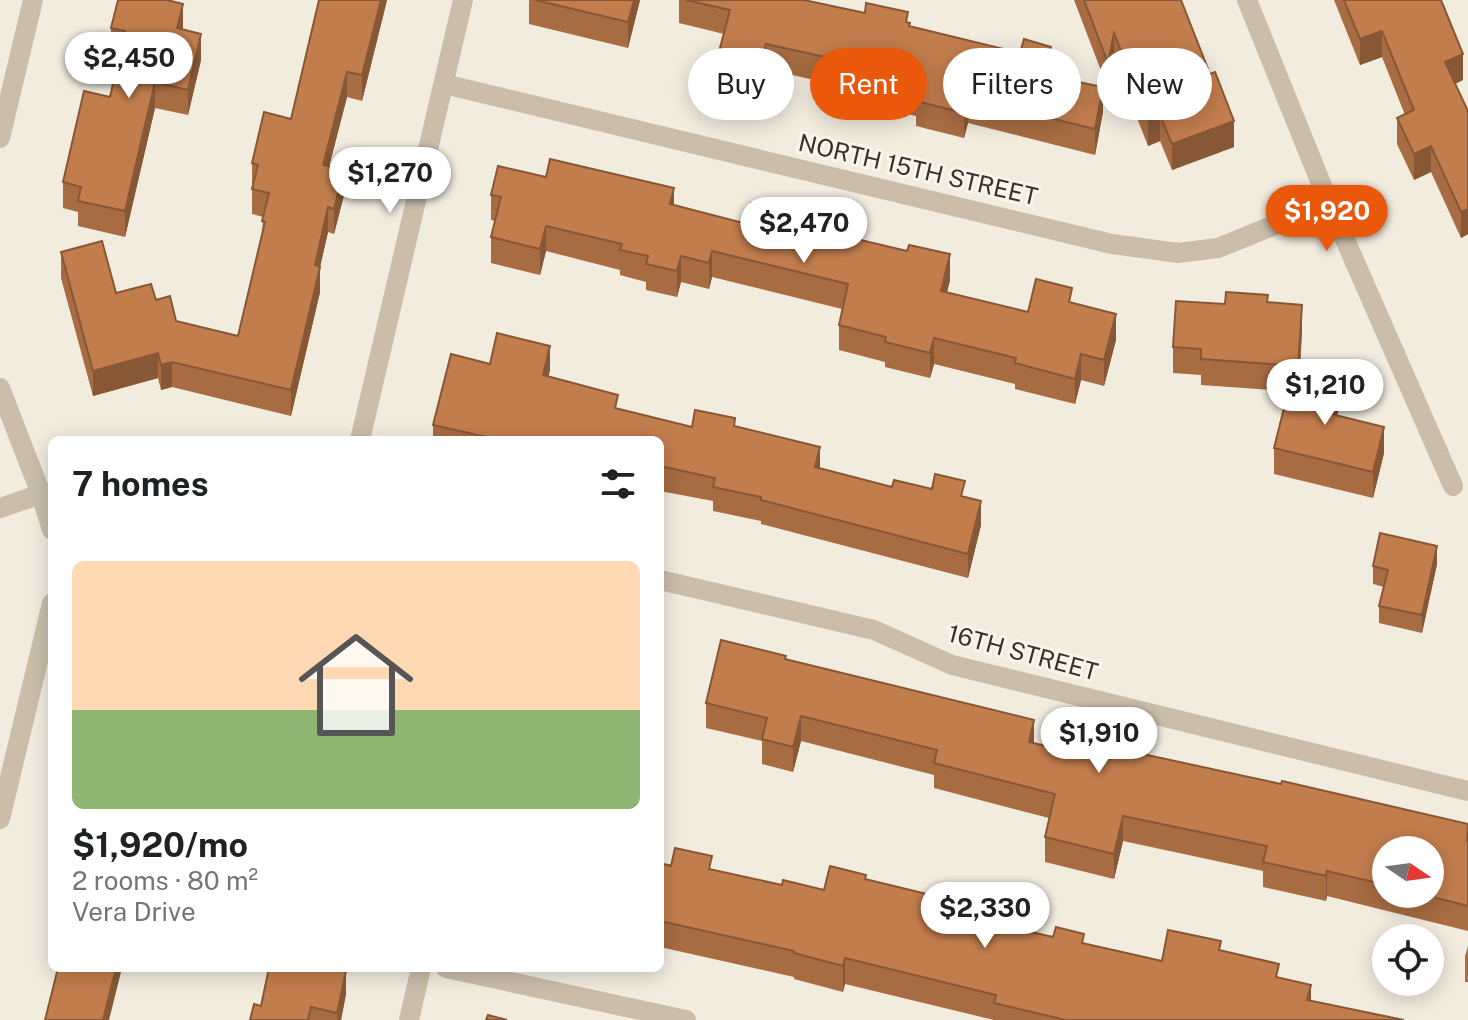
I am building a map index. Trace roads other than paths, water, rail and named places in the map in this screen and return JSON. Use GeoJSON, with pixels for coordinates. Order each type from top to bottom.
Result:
{"type":"FeatureCollection","features":[{"type":"Feature","properties":{"kind":"street"},"geometry":{"type":"LineString","coordinates":[[0,138],[33,0]]}},
{"type":"Feature","properties":{"kind":"street"},"geometry":{"type":"LineString","coordinates":[[361,436],[463,0]]}},
{"type":"Feature","properties":{"kind":"street"},"geometry":{"type":"LineString","coordinates":[[1247,0],[1329,203],[1453,486]]}},
{"type":"Feature","properties":{"kind":"street","name":"NORTH 15TH STREET"},"geometry":{"type":"LineString","coordinates":[[444,84],[1112,244],[1178,253],[1218,248],[1329,203]]}},
{"type":"Feature","properties":{"kind":"street"},"geometry":{"type":"LineString","coordinates":[[0,388],[46,493],[0,508]]}},
{"type":"Feature","properties":{"kind":"street","name":"16TH STREET"},"geometry":{"type":"LineString","coordinates":[[664,581],[874,630],[952,665],[1468,791]]}},
{"type":"Feature","properties":{"kind":"street"},"geometry":{"type":"LineString","coordinates":[[0,819],[48,620]]}},
{"type":"Feature","properties":{"kind":"street"},"geometry":{"type":"LineString","coordinates":[[409,1020],[420,972]]}},
{"type":"Feature","properties":{"kind":"street"},"geometry":{"type":"LineString","coordinates":[[464,972],[686,1020]]}}]}
